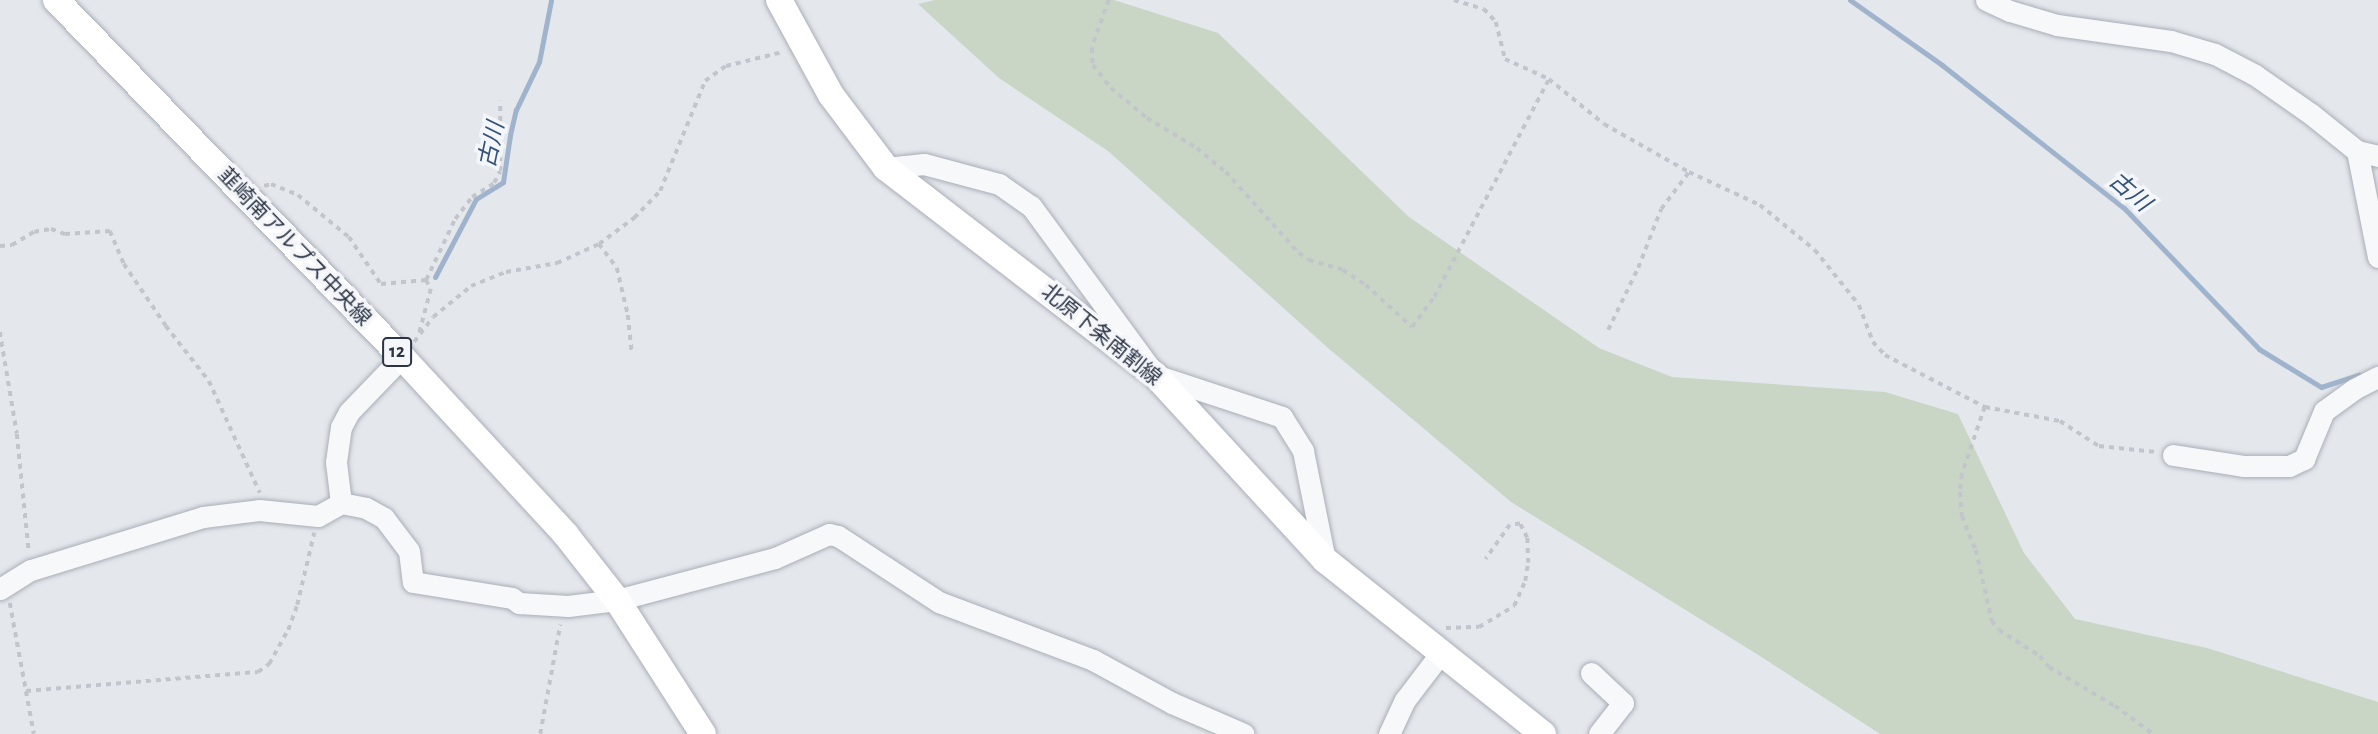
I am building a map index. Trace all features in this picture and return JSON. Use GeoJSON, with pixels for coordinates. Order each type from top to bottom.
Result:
{"type":"FeatureCollection","features":[{"type":"Feature","properties":{"kind":"main road","name":"韮崎南アルプス中央線"},"geometry":{"type":"LineString","coordinates":[[56,0],[240,191],[410,347],[617,600],[703,734]]}},
{"type":"Feature","properties":{"kind":"main road","name":"北原下条南割線"},"geometry":{"type":"LineString","coordinates":[[779,0],[831,95],[886,168],[1155,375],[1325,560],[1408,629],[1543,734]]}},
{"type":"Feature","properties":{"kind":"street"},"geometry":{"type":"LineString","coordinates":[[1986,0],[2010,11],[2057,25],[2171,41],[2215,54],[2255,75],[2311,114],[2357,151],[2378,156]]}},
{"type":"Feature","properties":{"kind":"street"},"geometry":{"type":"LineString","coordinates":[[2357,151],[2378,257]]}},
{"type":"Feature","properties":{"kind":"street"},"geometry":{"type":"LineString","coordinates":[[886,168],[924,164],[999,184],[1031,206],[1155,375],[1282,417],[1303,451],[1325,560]]}},
{"type":"Feature","properties":{"kind":"street"},"geometry":{"type":"LineString","coordinates":[[341,503],[336,461],[341,427],[349,412],[410,347]]}},
{"type":"Feature","properties":{"kind":"street"},"geometry":{"type":"LineString","coordinates":[[2173,454],[2243,466],[2289,466],[2304,459],[2324,411],[2354,388],[2377,377]]}},
{"type":"Feature","properties":{"kind":"street"},"geometry":{"type":"LineString","coordinates":[[4,586],[31,570],[203,517],[237,511],[317,516],[341,503],[366,508],[384,518],[409,551],[413,582],[512,598],[519,603],[563,605],[617,600],[775,558],[829,534],[838,536],[939,602],[1093,660],[1172,703],[1244,734]]}},
{"type":"Feature","properties":{"kind":"street"},"geometry":{"type":"LineString","coordinates":[[1389,734],[1405,700],[1440,654]]}},
{"type":"Feature","properties":{"kind":"street"},"geometry":{"type":"LineString","coordinates":[[1591,673],[1623,703],[1599,734]]}},
{"type":"Feature","properties":{"kind":"path"},"geometry":{"type":"LineString","coordinates":[[1109,0],[1092,48],[1093,65],[1111,88],[1147,118],[1196,148],[1226,172],[1298,253],[1309,260],[1343,270],[1366,285],[1412,327],[1434,296],[1549,79]]}},
{"type":"Feature","properties":{"kind":"path"},"geometry":{"type":"LineString","coordinates":[[1454,0],[1483,9],[1496,23],[1505,59],[1549,79],[1604,124],[1689,172],[1760,205],[1815,250],[1859,305],[1873,342],[1885,355],[1985,407],[2060,421],[2099,446],[2173,454]]}},
{"type":"Feature","properties":{"kind":"path"},"geometry":{"type":"LineString","coordinates":[[410,347],[433,317],[471,286],[506,272],[557,263],[599,244],[634,218],[660,191],[705,81],[726,66],[805,48]]}},
{"type":"Feature","properties":{"kind":"path"},"geometry":{"type":"LineString","coordinates":[[426,280],[455,219],[472,197],[494,183],[500,171],[500,101]]}},
{"type":"Feature","properties":{"kind":"path"},"geometry":{"type":"LineString","coordinates":[[1608,330],[1638,268],[1661,209],[1689,172]]}},
{"type":"Feature","properties":{"kind":"path"},"geometry":{"type":"LineString","coordinates":[[240,191],[271,184],[298,195],[349,237],[381,284],[426,280]]}},
{"type":"Feature","properties":{"kind":"path"},"geometry":{"type":"LineString","coordinates":[[0,246],[12,245],[34,232],[51,229],[65,233],[110,231],[124,264],[166,326],[209,381],[268,511]]}},
{"type":"Feature","properties":{"kind":"path"},"geometry":{"type":"LineString","coordinates":[[599,244],[617,268],[620,277],[632,353]]}},
{"type":"Feature","properties":{"kind":"path"},"geometry":{"type":"LineString","coordinates":[[410,347],[431,289],[426,280]]}},
{"type":"Feature","properties":{"kind":"path"},"geometry":{"type":"LineString","coordinates":[[0,332],[31,570]]}},
{"type":"Feature","properties":{"kind":"path"},"geometry":{"type":"LineString","coordinates":[[0,375],[7,374]]}},
{"type":"Feature","properties":{"kind":"path"},"geometry":{"type":"LineString","coordinates":[[1985,407],[1962,474],[1960,492],[1962,516],[1976,550],[1992,621],[1999,630],[2039,656],[2049,667],[2115,706],[2153,734]]}},
{"type":"Feature","properties":{"kind":"path"},"geometry":{"type":"LineString","coordinates":[[26,691],[258,672],[269,664],[288,630],[297,605],[317,516]]}},
{"type":"Feature","properties":{"kind":"path"},"geometry":{"type":"LineString","coordinates":[[1408,629],[1479,626],[1514,606],[1525,581],[1528,563],[1527,538],[1520,524],[1510,525],[1486,559]]}},
{"type":"Feature","properties":{"kind":"path"},"geometry":{"type":"LineString","coordinates":[[4,586],[34,734]]}},
{"type":"Feature","properties":{"kind":"path"},"geometry":{"type":"LineString","coordinates":[[540,734],[563,605]]}},
{"type":"Feature","properties":{"kind":"green space"},"geometry":{"type":"Polygon","coordinates":[[[935,0],[1114,0],[1218,33],[1409,217],[1599,348],[1672,377],[1885,392],[1958,414],[2024,553],[2075,619],[2207,648],[2378,702],[2378,734],[1880,734],[1760,656],[1511,502],[1328,348],[1108,151],[999,78],[918,4],[935,0]]]}},
{"type":"Feature","properties":{"kind":"waterway","name":"古川"},"geometry":{"type":"LineString","coordinates":[[435,277],[476,199],[503,182],[516,110],[539,62],[551,0]]}},
{"type":"Feature","properties":{"kind":"waterway","name":"古川"},"geometry":{"type":"LineString","coordinates":[[1850,0],[1942,65],[2124,208],[2259,349],[2321,387],[2359,375],[2364,379]]}}]}
